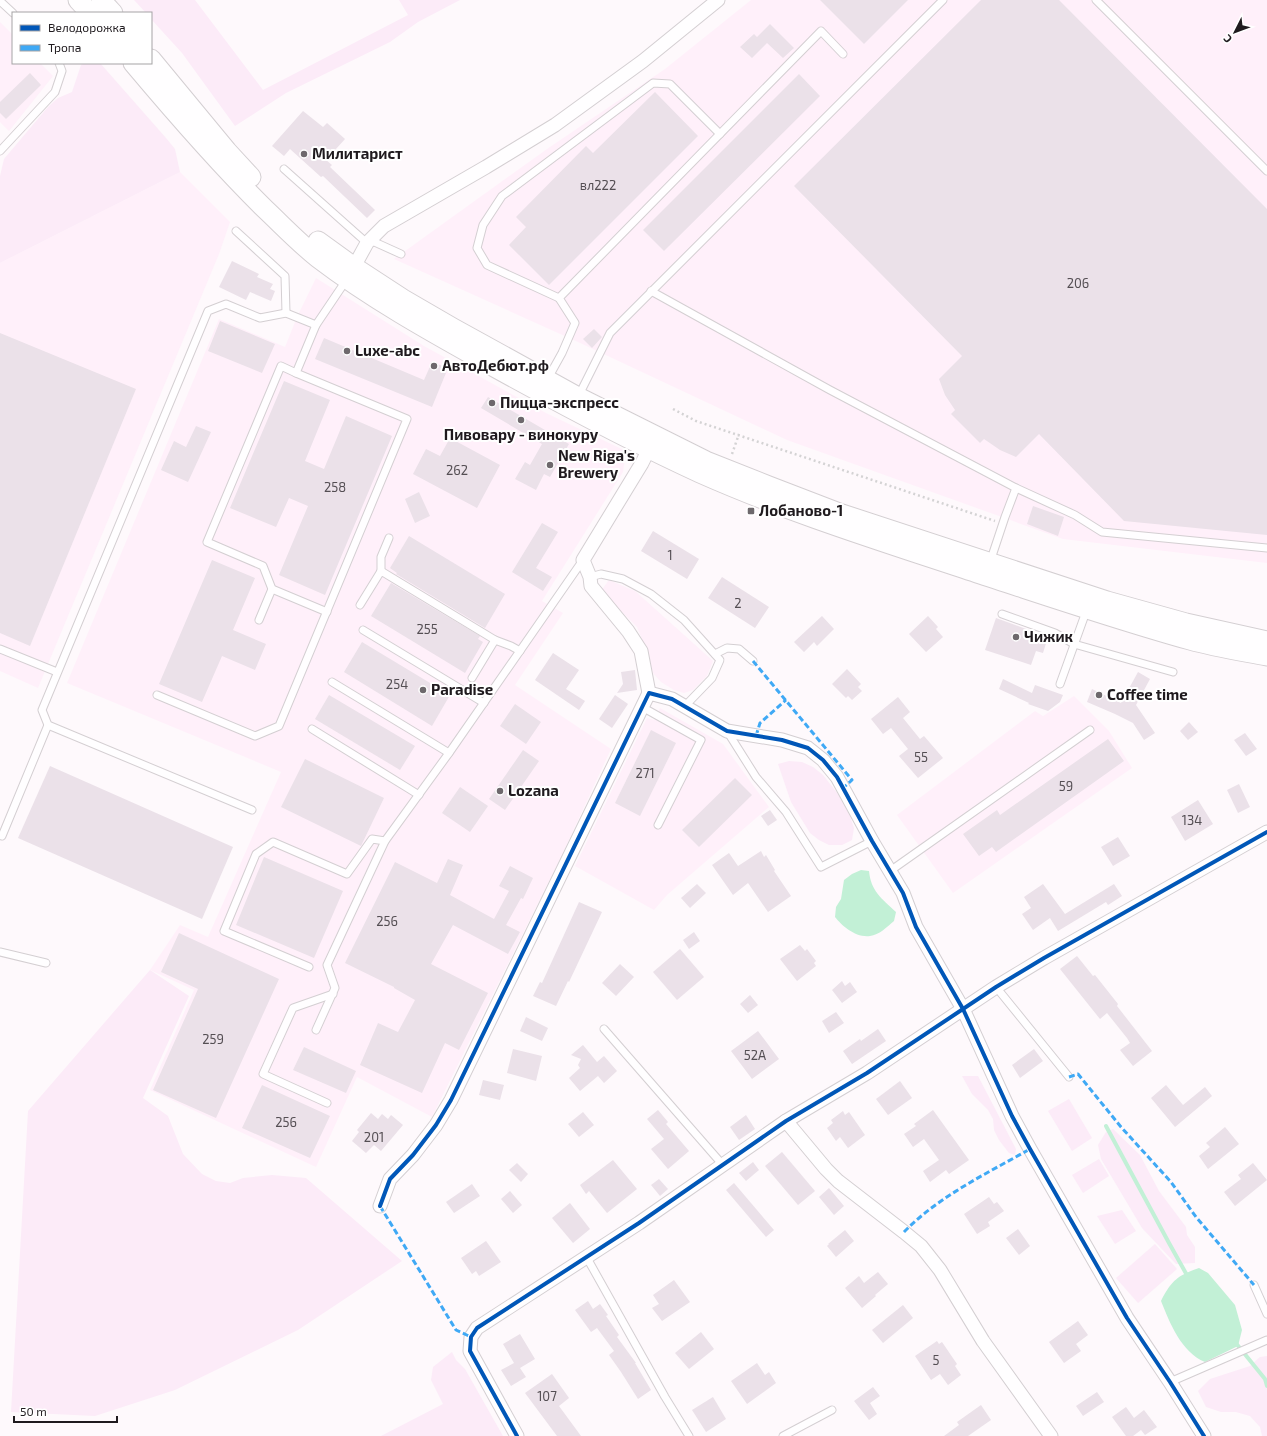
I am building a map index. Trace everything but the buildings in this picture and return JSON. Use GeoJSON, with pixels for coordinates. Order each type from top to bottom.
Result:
{"type":"FeatureCollection","features":[{"type":"Feature","properties":{"kind":"main road"},"geometry":{"type":"LineString","coordinates":[[78,0],[89,12]]}},
{"type":"Feature","properties":{"kind":"main road"},"geometry":{"type":"LineString","coordinates":[[101,0],[112,12]]}},
{"type":"Feature","properties":{"kind":"main road"},"geometry":{"type":"LineString","coordinates":[[152,60],[227,151],[263,190],[296,222],[351,273],[396,311],[439,336],[652,443],[741,490],[829,524],[1186,623],[1267,641]]}},
{"type":"Feature","properties":{"kind":"main road"},"geometry":{"type":"LineString","coordinates":[[134,64],[217,160],[288,231],[316,256],[403,299],[547,380],[575,404]]}},
{"type":"Feature","properties":{"kind":"main road"},"geometry":{"type":"LineString","coordinates":[[988,569],[1087,609],[1193,641],[1267,656]]}},
{"type":"Feature","properties":{"kind":"street"},"geometry":{"type":"LineString","coordinates":[[351,273],[369,241],[384,226],[556,125],[643,61],[718,0]]}},
{"type":"Feature","properties":{"kind":"street"},"geometry":{"type":"LineString","coordinates":[[380,1206],[390,1179],[436,1125],[451,1100],[649,693],[641,651],[628,631],[591,586],[590,577],[583,560],[642,463],[652,443]]}},
{"type":"Feature","properties":{"kind":"street"},"geometry":{"type":"LineString","coordinates":[[649,693],[672,699],[727,731],[782,740],[808,748],[823,760],[837,777],[903,893],[916,927],[963,1009],[1012,1116],[1030,1150],[1127,1318],[1204,1436]]}},
{"type":"Feature","properties":{"kind":"street"},"geometry":{"type":"LineString","coordinates":[[517,1436],[470,1351],[471,1337],[477,1328],[587,1258],[786,1121],[867,1073],[996,987],[1044,958],[1267,832]]}},
{"type":"Feature","properties":{"kind":"street"},"geometry":{"type":"LineString","coordinates":[[786,1121],[826,1169],[838,1181],[921,1246],[940,1270],[983,1341],[1050,1436]]}},
{"type":"Feature","properties":{"kind":"lane"},"geometry":{"type":"LineString","coordinates":[[575,404],[610,333],[943,0]]}},
{"type":"Feature","properties":{"kind":"lane"},"geometry":{"type":"LineString","coordinates":[[1096,0],[1267,171]]}},
{"type":"Feature","properties":{"kind":"lane"},"geometry":{"type":"LineString","coordinates":[[0,1],[12,12]]}},
{"type":"Feature","properties":{"kind":"lane"},"geometry":{"type":"LineString","coordinates":[[559,298],[821,31],[844,54]]}},
{"type":"Feature","properties":{"kind":"lane"},"geometry":{"type":"LineString","coordinates":[[0,151],[55,92],[62,71],[60,64]]}},
{"type":"Feature","properties":{"kind":"lane"},"geometry":{"type":"LineString","coordinates":[[547,380],[562,353],[575,323],[559,298],[486,265],[477,248],[483,225],[502,196],[653,83],[670,84],[720,134]]}},
{"type":"Feature","properties":{"kind":"lane"},"geometry":{"type":"LineString","coordinates":[[284,170],[369,241],[401,254]]}},
{"type":"Feature","properties":{"kind":"lane"},"geometry":{"type":"LineString","coordinates":[[236,231],[285,276],[286,313]]}},
{"type":"Feature","properties":{"kind":"lane"},"geometry":{"type":"LineString","coordinates":[[296,373],[316,325],[351,273]]}},
{"type":"Feature","properties":{"kind":"lane"},"geometry":{"type":"LineString","coordinates":[[651,292],[830,390],[1016,488],[1075,515],[1102,532],[1267,548]]}},
{"type":"Feature","properties":{"kind":"lane"},"geometry":{"type":"LineString","coordinates":[[2,836],[48,725],[42,710],[208,311],[226,304],[260,318],[286,313],[316,325]]}},
{"type":"Feature","properties":{"kind":"lane"},"geometry":{"type":"LineString","coordinates":[[156,695],[255,736],[279,726],[407,419],[281,366],[207,542],[263,566],[272,589],[259,620]]}},
{"type":"Feature","properties":{"kind":"lane"},"geometry":{"type":"LineString","coordinates":[[988,569],[1016,488]]}},
{"type":"Feature","properties":{"kind":"lane"},"geometry":{"type":"LineString","coordinates":[[360,605],[380,571],[381,557],[389,538]]}},
{"type":"Feature","properties":{"kind":"lane"},"geometry":{"type":"LineString","coordinates":[[316,1030],[335,988],[327,965],[385,841],[449,753],[583,560]]}},
{"type":"Feature","properties":{"kind":"lane"},"geometry":{"type":"LineString","coordinates":[[380,571],[495,640],[520,651]]}},
{"type":"Feature","properties":{"kind":"lane"},"geometry":{"type":"LineString","coordinates":[[590,577],[601,574],[622,580],[651,594],[684,620],[720,660],[712,678],[685,706]]}},
{"type":"Feature","properties":{"kind":"lane"},"geometry":{"type":"LineString","coordinates":[[272,589],[327,612]]}},
{"type":"Feature","properties":{"kind":"lane"},"geometry":{"type":"LineString","coordinates":[[1060,684],[1087,609]]}},
{"type":"Feature","properties":{"kind":"lane"},"geometry":{"type":"LineString","coordinates":[[1002,614],[1055,633],[1074,644],[1173,672]]}},
{"type":"Feature","properties":{"kind":"lane"},"geometry":{"type":"LineString","coordinates":[[363,630],[484,703]]}},
{"type":"Feature","properties":{"kind":"lane"},"geometry":{"type":"LineString","coordinates":[[472,678],[495,640]]}},
{"type":"Feature","properties":{"kind":"lane"},"geometry":{"type":"LineString","coordinates":[[715,654],[727,648],[739,649],[753,661]]}},
{"type":"Feature","properties":{"kind":"lane"},"geometry":{"type":"LineString","coordinates":[[0,649],[57,672]]}},
{"type":"Feature","properties":{"kind":"lane"},"geometry":{"type":"LineString","coordinates":[[332,682],[449,753]]}},
{"type":"Feature","properties":{"kind":"lane"},"geometry":{"type":"LineString","coordinates":[[642,707],[701,740],[658,825]]}},
{"type":"Feature","properties":{"kind":"lane"},"geometry":{"type":"LineString","coordinates":[[48,725],[252,810]]}},
{"type":"Feature","properties":{"kind":"lane"},"geometry":{"type":"LineString","coordinates":[[312,730],[419,794]]}},
{"type":"Feature","properties":{"kind":"lane"},"geometry":{"type":"LineString","coordinates":[[890,871],[1090,730]]}},
{"type":"Feature","properties":{"kind":"lane"},"geometry":{"type":"LineString","coordinates":[[727,731],[756,777],[786,812],[821,867],[872,840]]}},
{"type":"Feature","properties":{"kind":"lane"},"geometry":{"type":"LineString","coordinates":[[309,967],[224,931],[256,854],[273,842],[347,874],[372,840],[385,841]]}},
{"type":"Feature","properties":{"kind":"lane"},"geometry":{"type":"LineString","coordinates":[[0,952],[46,963]]}},
{"type":"Feature","properties":{"kind":"lane"},"geometry":{"type":"LineString","coordinates":[[996,987],[1069,1077]]}},
{"type":"Feature","properties":{"kind":"lane"},"geometry":{"type":"LineString","coordinates":[[327,1103],[263,1074],[293,1008],[333,994]]}},
{"type":"Feature","properties":{"kind":"lane"},"geometry":{"type":"LineString","coordinates":[[604,1029],[722,1164]]}},
{"type":"Feature","properties":{"kind":"lane"},"geometry":{"type":"LineString","coordinates":[[587,1258],[665,1397],[689,1436]]}},
{"type":"Feature","properties":{"kind":"lane"},"geometry":{"type":"LineString","coordinates":[[1254,1284],[1267,1314]]}},
{"type":"Feature","properties":{"kind":"lane"},"geometry":{"type":"LineString","coordinates":[[1170,1382],[1267,1340]]}},
{"type":"Feature","properties":{"kind":"lane"},"geometry":{"type":"LineString","coordinates":[[782,1436],[832,1410]]}},
{"type":"Feature","properties":{"kind":"path"},"geometry":{"type":"LineString","coordinates":[[673,409],[696,420],[1003,524]]}},
{"type":"Feature","properties":{"kind":"path"},"geometry":{"type":"LineString","coordinates":[[729,460],[739,434]]}},
{"type":"Feature","properties":{"kind":"shaded area"},"geometry":{"type":"Polygon","coordinates":[[[134,0],[195,0],[263,90],[408,15],[399,0],[460,0],[418,22],[390,42],[286,93],[235,126],[182,53],[152,20],[152,12],[145,12],[134,0]]]}},
{"type":"Feature","properties":{"kind":"shaded area"},"geometry":{"type":"Polygon","coordinates":[[[751,0],[1267,0],[1267,563],[1063,539],[787,440],[578,342],[394,259],[547,149],[665,69],[751,0]]]}},
{"type":"Feature","properties":{"kind":"shaded area"},"geometry":{"type":"Polygon","coordinates":[[[0,22],[12,34],[12,64],[41,64],[53,76],[9,131],[0,122],[0,22]]]}},
{"type":"Feature","properties":{"kind":"shaded area"},"geometry":{"type":"Polygon","coordinates":[[[101,64],[175,149],[180,172],[0,263],[0,176],[4,159],[48,107],[58,98],[72,92],[81,65],[101,64]]]}},
{"type":"Feature","properties":{"kind":"shaded area"},"geometry":{"type":"Polygon","coordinates":[[[180,172],[230,222],[219,254],[38,688],[0,671],[0,263],[180,172]]]}},
{"type":"Feature","properties":{"kind":"shaded area"},"geometry":{"type":"Polygon","coordinates":[[[316,278],[424,346],[546,413],[626,451],[623,472],[542,601],[563,613],[515,685],[611,749],[562,855],[432,1117],[357,1077],[316,1167],[150,1090],[194,990],[150,970],[180,925],[208,937],[281,772],[67,683],[219,319],[285,347],[297,317],[316,278]]]}},
{"type":"Feature","properties":{"kind":"shaded area"},"geometry":{"type":"Polygon","coordinates":[[[609,580],[635,591],[713,661],[707,676],[693,690],[684,693],[674,690],[661,682],[653,673],[648,654],[637,627],[601,591],[609,580]]]}},
{"type":"Feature","properties":{"kind":"shaded area"},"geometry":{"type":"Polygon","coordinates":[[[1074,696],[1109,731],[1132,768],[953,893],[897,815],[1035,711],[1043,716],[1074,696]]]}},
{"type":"Feature","properties":{"kind":"shaded area"},"geometry":{"type":"Polygon","coordinates":[[[660,708],[723,744],[769,807],[667,895],[654,910],[575,866],[647,718],[654,720],[660,708]]]}},
{"type":"Feature","properties":{"kind":"shaded area"},"geometry":{"type":"Polygon","coordinates":[[[789,761],[802,762],[813,767],[823,775],[838,794],[850,816],[854,828],[852,840],[842,845],[829,845],[810,833],[791,802],[778,764],[789,761]]]}},
{"type":"Feature","properties":{"kind":"shaded area"},"geometry":{"type":"Polygon","coordinates":[[[861,870],[869,871],[874,889],[896,912],[894,921],[880,932],[870,936],[860,935],[850,931],[835,917],[836,907],[841,899],[844,880],[861,870]]]}},
{"type":"Feature","properties":{"kind":"shaded area"},"geometry":{"type":"Polygon","coordinates":[[[150,970],[189,996],[143,1098],[168,1116],[183,1154],[202,1174],[216,1181],[230,1183],[243,1178],[272,1175],[306,1178],[402,1261],[298,1330],[175,1390],[95,1416],[11,1412],[28,1111],[150,970]]]}},
{"type":"Feature","properties":{"kind":"shaded area"},"geometry":{"type":"Polygon","coordinates":[[[962,1076],[978,1076],[1016,1149],[1015,1155],[1009,1153],[999,1140],[994,1130],[993,1119],[988,1110],[972,1094],[962,1076]]]}},
{"type":"Feature","properties":{"kind":"shaded area"},"geometry":{"type":"Polygon","coordinates":[[[1069,1099],[1092,1138],[1072,1151],[1048,1111],[1069,1099]]]}},
{"type":"Feature","properties":{"kind":"shaded area"},"geometry":{"type":"Polygon","coordinates":[[[1113,1129],[1140,1155],[1159,1191],[1186,1227],[1187,1235],[1195,1247],[1195,1263],[1176,1264],[1142,1228],[1101,1159],[1098,1145],[1106,1132],[1113,1129]]]}},
{"type":"Feature","properties":{"kind":"shaded area"},"geometry":{"type":"Polygon","coordinates":[[[1099,1159],[1109,1176],[1083,1193],[1072,1175],[1099,1159]]]}},
{"type":"Feature","properties":{"kind":"shaded area"},"geometry":{"type":"Polygon","coordinates":[[[1122,1210],[1136,1231],[1115,1244],[1097,1216],[1122,1210]]]}},
{"type":"Feature","properties":{"kind":"shaded area"},"geometry":{"type":"Polygon","coordinates":[[[1155,1244],[1177,1269],[1138,1303],[1116,1278],[1155,1244]]]}},
{"type":"Feature","properties":{"kind":"shaded area"},"geometry":{"type":"Polygon","coordinates":[[[1199,1268],[1208,1273],[1235,1305],[1242,1330],[1238,1346],[1205,1362],[1189,1351],[1177,1336],[1161,1301],[1168,1288],[1180,1276],[1199,1268]]]}},
{"type":"Feature","properties":{"kind":"shaded area"},"geometry":{"type":"Polygon","coordinates":[[[452,1352],[456,1360],[465,1369],[503,1436],[381,1436],[443,1404],[431,1380],[433,1367],[452,1352]]]}},
{"type":"Feature","properties":{"kind":"shaded area"},"geometry":{"type":"Polygon","coordinates":[[[1267,1356],[1267,1436],[1262,1436],[1260,1427],[1250,1416],[1236,1412],[1221,1412],[1206,1407],[1198,1391],[1210,1379],[1250,1366],[1260,1357],[1267,1356]]]}},
{"type":"Feature","properties":{"kind":"waterway"},"geometry":{"type":"LineString","coordinates":[[1106,1126],[1188,1277]]}},
{"type":"Feature","properties":{"kind":"waterway"},"geometry":{"type":"LineString","coordinates":[[1235,1342],[1265,1379],[1267,1386]]}},
{"type":"Feature","properties":{"kind":"marked path"},"geometry":{"type":"LineString","coordinates":[[753,661],[852,780],[843,788]]}},
{"type":"Feature","properties":{"kind":"marked path"},"geometry":{"type":"LineString","coordinates":[[756,736],[760,723],[786,700]]}},
{"type":"Feature","properties":{"kind":"marked path"},"geometry":{"type":"LineString","coordinates":[[1069,1077],[1078,1074],[1121,1127],[1171,1182],[1196,1217],[1254,1285]]}},
{"type":"Feature","properties":{"kind":"marked path"},"geometry":{"type":"LineString","coordinates":[[904,1232],[932,1207],[964,1186],[1030,1149]]}},
{"type":"Feature","properties":{"kind":"marked path"},"geometry":{"type":"LineString","coordinates":[[380,1206],[456,1330],[471,1337]]}},
{"type":"Feature","properties":{"kind":"cycle path"},"geometry":{"type":"LineString","coordinates":[[380,1206],[390,1179],[413,1155],[436,1125],[451,1100],[649,693],[672,699],[727,731],[782,740],[808,748],[823,760],[837,777],[872,841],[903,893],[916,927],[963,1009],[1012,1116],[1030,1149],[1127,1318],[1204,1436]]}},
{"type":"Feature","properties":{"kind":"cycle path"},"geometry":{"type":"LineString","coordinates":[[517,1436],[470,1351],[471,1337],[477,1328],[639,1223],[786,1121],[867,1073],[996,987],[1044,958],[1267,832]]}},
{"type":"Feature","properties":{"kind":"place","name":"Милитарист"},"geometry":{"type":"Point","coordinates":[304,154]}},
{"type":"Feature","properties":{"kind":"place","name":"Luxe-abc"},"geometry":{"type":"Point","coordinates":[347,351]}},
{"type":"Feature","properties":{"kind":"place","name":"АвтоДебют.рф"},"geometry":{"type":"Point","coordinates":[434,366]}},
{"type":"Feature","properties":{"kind":"place","name":"Пицца-экспресс"},"geometry":{"type":"Point","coordinates":[492,403]}},
{"type":"Feature","properties":{"kind":"place","name":"Пивовару - винокуру"},"geometry":{"type":"Point","coordinates":[521,420]}},
{"type":"Feature","properties":{"kind":"place","name":"New Riga's Brewery"},"geometry":{"type":"Point","coordinates":[550,465]}},
{"type":"Feature","properties":{"kind":"place","name":"Лобаново-1"},"geometry":{"type":"Point","coordinates":[751,511]}},
{"type":"Feature","properties":{"kind":"place","name":"Чижик"},"geometry":{"type":"Point","coordinates":[1016,637]}},
{"type":"Feature","properties":{"kind":"place","name":"Paradise"},"geometry":{"type":"Point","coordinates":[423,690]}},
{"type":"Feature","properties":{"kind":"place","name":"Coffee time"},"geometry":{"type":"Point","coordinates":[1099,695]}},
{"type":"Feature","properties":{"kind":"place","name":"Lozana"},"geometry":{"type":"Point","coordinates":[500,791]}}]}
